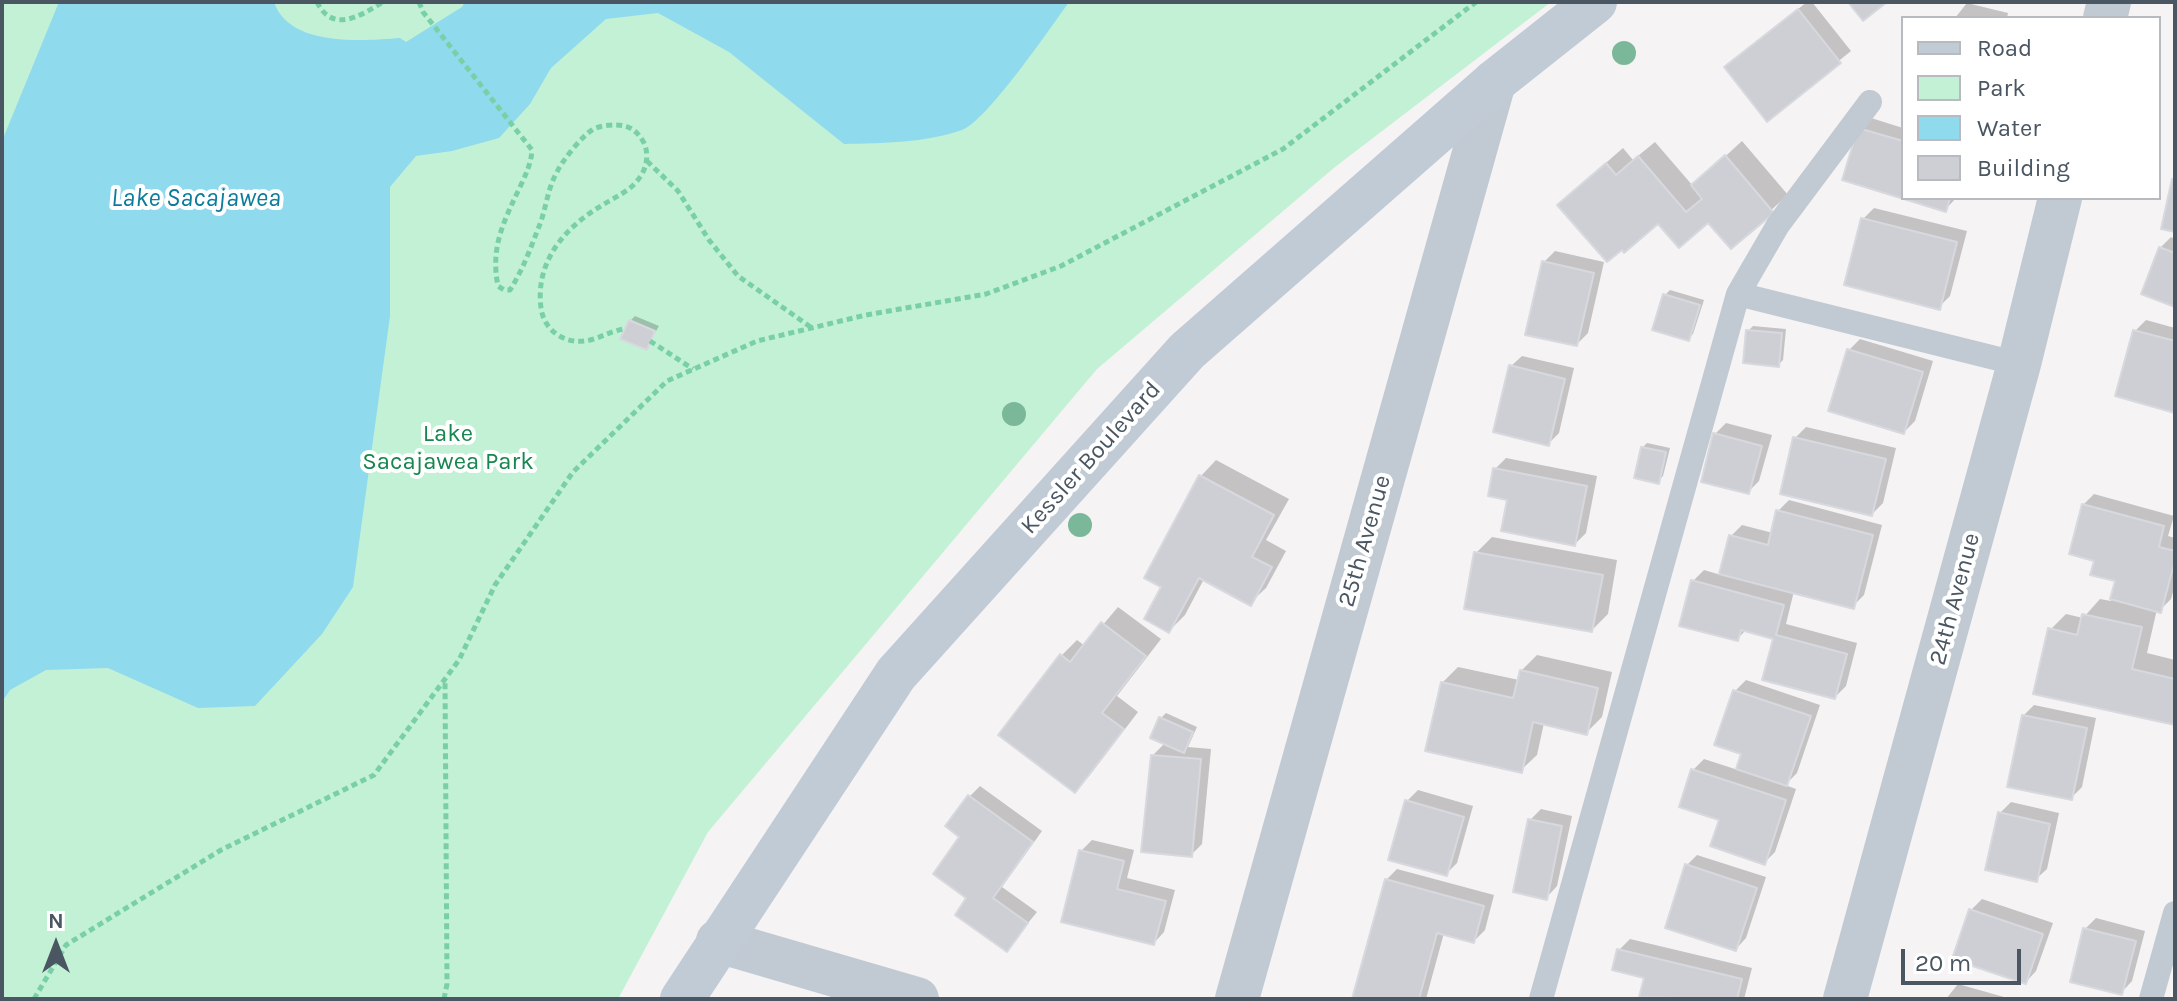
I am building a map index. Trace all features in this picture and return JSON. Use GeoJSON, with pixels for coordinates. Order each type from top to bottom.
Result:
{"type":"FeatureCollection","features":[{"type":"Feature","properties":{"kind":"street","name":"Kessler Boulevard"},"geometry":{"type":"LineString","coordinates":[[682,999],[896,674],[1187,351],[1494,82],[1595,2]]}},
{"type":"Feature","properties":{"kind":"street","name":"25th Avenue"},"geometry":{"type":"LineString","coordinates":[[1237,999],[1494,82]]}},
{"type":"Feature","properties":{"kind":"street","name":"24th Avenue"},"geometry":{"type":"LineString","coordinates":[[1845,999],[2019,364],[2060,200]]}},
{"type":"Feature","properties":{"kind":"street"},"geometry":{"type":"LineString","coordinates":[[718,941],[917,999]]}},
{"type":"Feature","properties":{"kind":"lane"},"geometry":{"type":"LineString","coordinates":[[1541,999],[1738,294],[1778,225],[1870,102]]}},
{"type":"Feature","properties":{"kind":"lane"},"geometry":{"type":"LineString","coordinates":[[1738,294],[2019,364]]}},
{"type":"Feature","properties":{"kind":"lane"},"geometry":{"type":"LineString","coordinates":[[2151,999],[2175,913]]}},
{"type":"Feature","properties":{"kind":"path"},"geometry":{"type":"LineString","coordinates":[[317,2],[324,16],[332,21],[347,19],[383,2]]}},
{"type":"Feature","properties":{"kind":"path"},"geometry":{"type":"LineString","coordinates":[[419,2],[423,12],[532,150],[531,162],[502,226],[494,259],[498,286],[504,290],[510,290],[525,262],[556,173],[592,130],[612,125],[628,126],[638,133],[646,147],[647,161],[641,177],[625,192],[564,232],[549,254],[539,295],[542,316],[550,331],[565,339],[588,341],[624,329]]}},
{"type":"Feature","properties":{"kind":"path"},"geometry":{"type":"LineString","coordinates":[[34,999],[66,945],[221,850],[374,775],[459,660],[495,585],[573,472],[667,381],[757,341],[866,315],[986,294],[1061,266],[1283,149],[1476,2]]}},
{"type":"Feature","properties":{"kind":"path"},"geometry":{"type":"LineString","coordinates":[[647,161],[678,191],[709,240],[738,276],[812,328]]}},
{"type":"Feature","properties":{"kind":"path"},"geometry":{"type":"LineString","coordinates":[[650,341],[694,369]]}},
{"type":"Feature","properties":{"kind":"path"},"geometry":{"type":"LineString","coordinates":[[444,999],[447,984],[445,679]]}},
{"type":"Feature","properties":{"kind":"green space","name":"Lake Sacajawea Park"},"geometry":{"type":"Polygon","coordinates":[[[2,2],[1551,2],[1335,167],[1097,369],[708,832],[618,999],[2,999],[2,2]]]}},
{"type":"Feature","properties":{"kind":"water","name":"Lake Sacajawea"},"geometry":{"type":"Polygon","coordinates":[[[59,2],[274,2],[282,17],[310,34],[347,40],[400,38],[406,42],[462,7],[465,2],[1069,2],[1018,72],[973,123],[962,130],[933,138],[844,144],[729,52],[658,13],[606,19],[551,68],[530,104],[499,138],[452,151],[416,156],[390,187],[390,316],[353,587],[322,634],[255,706],[198,708],[108,668],[46,670],[10,690],[2,702],[2,141],[59,2]]]}},
{"type":"Feature","properties":{"kind":"building"},"geometry":{"type":"Polygon","coordinates":[[[1848,2],[1887,2],[1863,21],[1848,2]]]}},
{"type":"Feature","properties":{"kind":"building"},"geometry":{"type":"Polygon","coordinates":[[[1798,9],[1841,63],[1767,122],[1724,67],[1798,9]]]}},
{"type":"Feature","properties":{"kind":"building"},"geometry":{"type":"Polygon","coordinates":[[[1858,128],[1901,140],[1901,198],[1842,180],[1858,128]]]}},
{"type":"Feature","properties":{"kind":"building"},"geometry":{"type":"Polygon","coordinates":[[[1725,155],[1774,213],[1731,249],[1708,223],[1679,248],[1658,224],[1624,253],[1622,250],[1607,262],[1557,205],[1606,163],[1616,175],[1638,156],[1686,212],[1702,199],[1691,185],[1725,155]]]}},
{"type":"Feature","properties":{"kind":"building"},"geometry":{"type":"Polygon","coordinates":[[[2172,179],[2175,180],[2175,232],[2161,229],[2172,179]]]}},
{"type":"Feature","properties":{"kind":"building"},"geometry":{"type":"Polygon","coordinates":[[[1907,200],[1949,200],[1946,212],[1907,200]]]}},
{"type":"Feature","properties":{"kind":"building"},"geometry":{"type":"Polygon","coordinates":[[[1861,218],[1957,242],[1940,310],[1844,285],[1861,218]]]}},
{"type":"Feature","properties":{"kind":"building"},"geometry":{"type":"Polygon","coordinates":[[[2159,247],[2175,253],[2175,307],[2141,294],[2159,247]]]}},
{"type":"Feature","properties":{"kind":"building"},"geometry":{"type":"Polygon","coordinates":[[[1542,261],[1594,273],[1577,346],[1525,335],[1542,261]]]}},
{"type":"Feature","properties":{"kind":"building"},"geometry":{"type":"Polygon","coordinates":[[[1663,294],[1700,305],[1689,341],[1652,330],[1663,294]]]}},
{"type":"Feature","properties":{"kind":"building"},"geometry":{"type":"Polygon","coordinates":[[[629,320],[655,331],[647,350],[620,339],[629,320]]]}},
{"type":"Feature","properties":{"kind":"building"},"geometry":{"type":"Polygon","coordinates":[[[1746,330],[1782,333],[1779,367],[1743,363],[1746,330]]]}},
{"type":"Feature","properties":{"kind":"building"},"geometry":{"type":"Polygon","coordinates":[[[2133,330],[2175,341],[2175,413],[2115,396],[2133,330]]]}},
{"type":"Feature","properties":{"kind":"building"},"geometry":{"type":"Polygon","coordinates":[[[1847,349],[1923,372],[1904,434],[1828,411],[1847,349]]]}},
{"type":"Feature","properties":{"kind":"building"},"geometry":{"type":"Polygon","coordinates":[[[1509,365],[1565,379],[1549,446],[1493,432],[1509,365]]]}},
{"type":"Feature","properties":{"kind":"building"},"geometry":{"type":"Polygon","coordinates":[[[1713,433],[1762,446],[1749,494],[1701,482],[1713,433]]]}},
{"type":"Feature","properties":{"kind":"building"},"geometry":{"type":"Polygon","coordinates":[[[1793,437],[1886,459],[1872,516],[1780,494],[1793,437]]]}},
{"type":"Feature","properties":{"kind":"building"},"geometry":{"type":"Polygon","coordinates":[[[1641,447],[1666,452],[1659,484],[1634,478],[1641,447]]]}},
{"type":"Feature","properties":{"kind":"building"},"geometry":{"type":"Polygon","coordinates":[[[1493,468],[1587,486],[1575,546],[1501,531],[1507,500],[1488,496],[1493,468]]]}},
{"type":"Feature","properties":{"kind":"building"},"geometry":{"type":"Polygon","coordinates":[[[1199,475],[1274,515],[1252,557],[1272,567],[1251,606],[1199,578],[1169,633],[1144,619],[1161,587],[1144,578],[1199,475]]]}},
{"type":"Feature","properties":{"kind":"building"},"geometry":{"type":"Polygon","coordinates":[[[2082,504],[2164,526],[2159,547],[2175,551],[2175,560],[2161,613],[2110,599],[2115,581],[2090,575],[2094,561],[2069,554],[2082,504]]]}},
{"type":"Feature","properties":{"kind":"building"},"geometry":{"type":"Polygon","coordinates":[[[1776,510],[1873,535],[1854,609],[1719,574],[1729,535],[1768,545],[1776,510]]]}},
{"type":"Feature","properties":{"kind":"building"},"geometry":{"type":"Polygon","coordinates":[[[1474,552],[1603,575],[1592,632],[1464,609],[1474,552]]]}},
{"type":"Feature","properties":{"kind":"building"},"geometry":{"type":"Polygon","coordinates":[[[1691,580],[1784,605],[1776,635],[1847,654],[1835,699],[1762,680],[1773,639],[1741,630],[1738,641],[1679,626],[1691,580]]]}},
{"type":"Feature","properties":{"kind":"building"},"geometry":{"type":"Polygon","coordinates":[[[2082,614],[2142,627],[2132,669],[2175,679],[2175,725],[2033,694],[2048,628],[2077,635],[2082,614]]]}},
{"type":"Feature","properties":{"kind":"building"},"geometry":{"type":"Polygon","coordinates":[[[1101,622],[1146,656],[1102,713],[1124,729],[1075,793],[998,735],[1060,654],[1070,662],[1101,622]]]}},
{"type":"Feature","properties":{"kind":"building"},"geometry":{"type":"Polygon","coordinates":[[[1520,670],[1598,688],[1587,735],[1533,722],[1522,773],[1425,751],[1441,682],[1513,698],[1520,670]]]}},
{"type":"Feature","properties":{"kind":"building"},"geometry":{"type":"Polygon","coordinates":[[[1733,690],[1811,716],[1787,786],[1736,769],[1741,754],[1714,745],[1733,690]]]}},
{"type":"Feature","properties":{"kind":"building"},"geometry":{"type":"Polygon","coordinates":[[[2022,715],[2087,728],[2072,800],[2007,787],[2022,715]]]}},
{"type":"Feature","properties":{"kind":"building"},"geometry":{"type":"Polygon","coordinates":[[[1159,717],[1193,732],[1184,753],[1150,738],[1159,717]]]}},
{"type":"Feature","properties":{"kind":"building"},"geometry":{"type":"Polygon","coordinates":[[[1151,755],[1201,759],[1192,857],[1141,852],[1151,755]]]}},
{"type":"Feature","properties":{"kind":"building"},"geometry":{"type":"Polygon","coordinates":[[[1691,769],[1786,800],[1765,865],[1710,846],[1719,820],[1679,807],[1691,769]]]}},
{"type":"Feature","properties":{"kind":"building"},"geometry":{"type":"Polygon","coordinates":[[[968,795],[1033,842],[993,898],[1028,923],[1007,952],[955,915],[966,898],[933,874],[959,837],[945,826],[968,795]]]}},
{"type":"Feature","properties":{"kind":"building"},"geometry":{"type":"Polygon","coordinates":[[[1405,800],[1464,817],[1447,876],[1388,860],[1405,800]]]}},
{"type":"Feature","properties":{"kind":"building"},"geometry":{"type":"Polygon","coordinates":[[[1998,812],[2050,824],[2037,882],[1985,870],[1998,812]]]}},
{"type":"Feature","properties":{"kind":"building"},"geometry":{"type":"Polygon","coordinates":[[[1528,819],[1562,826],[1547,900],[1513,892],[1528,819]]]}},
{"type":"Feature","properties":{"kind":"building"},"geometry":{"type":"Polygon","coordinates":[[[1079,850],[1124,861],[1117,889],[1166,901],[1154,945],[1061,922],[1079,850]]]}},
{"type":"Feature","properties":{"kind":"building"},"geometry":{"type":"Polygon","coordinates":[[[1685,864],[1757,888],[1736,951],[1665,928],[1685,864]]]}},
{"type":"Feature","properties":{"kind":"building"},"geometry":{"type":"Polygon","coordinates":[[[1385,879],[1484,906],[1474,943],[1437,933],[1419,999],[1352,999],[1385,879]]]}},
{"type":"Feature","properties":{"kind":"building"},"geometry":{"type":"Polygon","coordinates":[[[1969,909],[2043,934],[2026,984],[1952,959],[1969,909]]]}},
{"type":"Feature","properties":{"kind":"building"},"geometry":{"type":"Polygon","coordinates":[[[2083,928],[2136,941],[2122,995],[2070,982],[2083,928]]]}},
{"type":"Feature","properties":{"kind":"building"},"geometry":{"type":"Polygon","coordinates":[[[1617,949],[1742,979],[1737,999],[1639,997],[1644,978],[1612,970],[1617,949]]]}}]}
